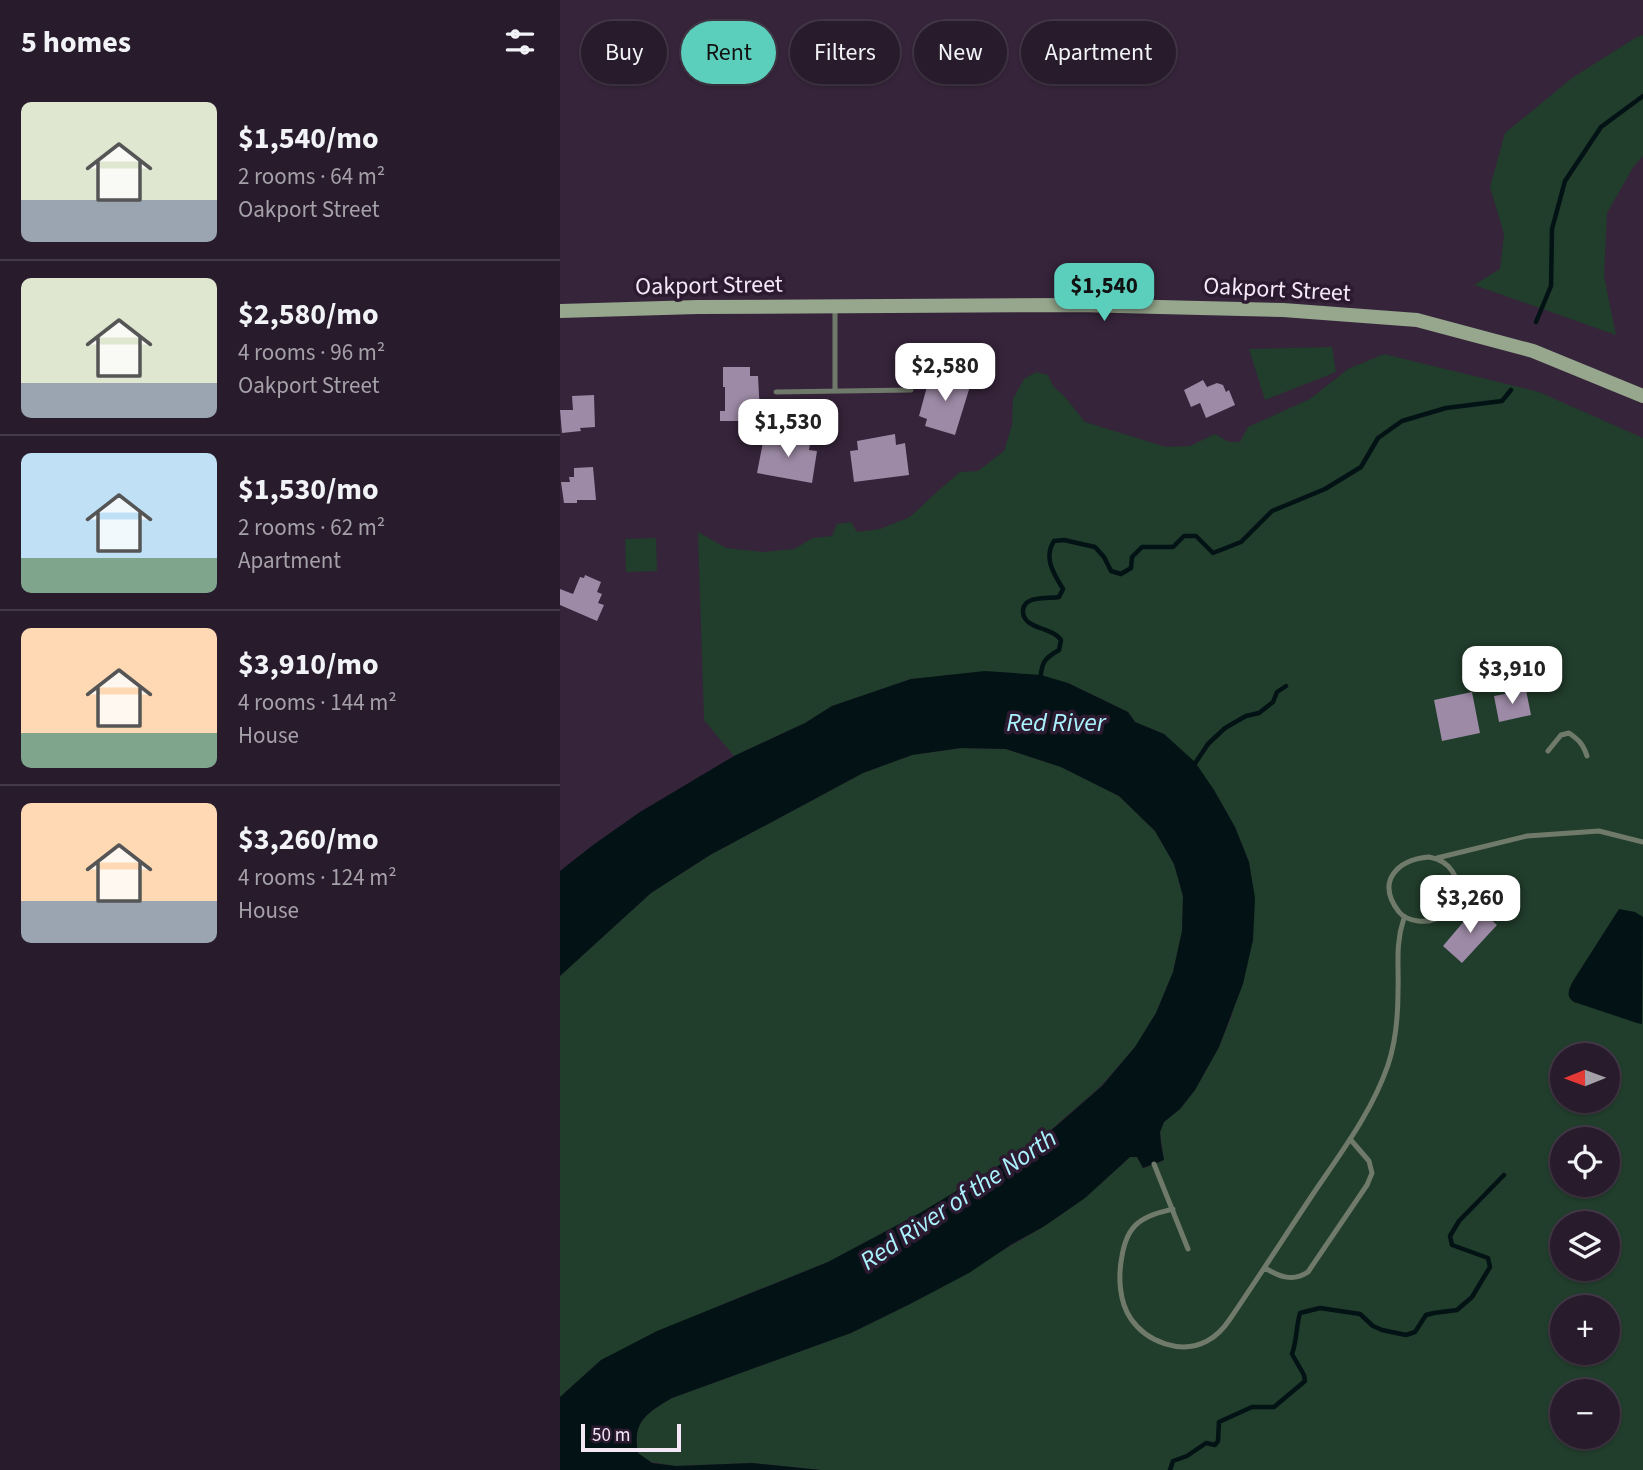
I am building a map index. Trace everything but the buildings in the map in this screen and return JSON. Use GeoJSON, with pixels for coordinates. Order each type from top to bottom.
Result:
{"type":"FeatureCollection","features":[{"type":"Feature","properties":{"kind":"street","name":"Oakport Street"},"geometry":{"type":"LineString","coordinates":[[560,311],[698,307],[1078,305],[1269,309],[1417,320],[1533,351],[1643,396]]}},
{"type":"Feature","properties":{"kind":"lane"},"geometry":{"type":"LineString","coordinates":[[835,306],[835,391]]}},
{"type":"Feature","properties":{"kind":"lane"},"geometry":{"type":"LineString","coordinates":[[776,392],[911,390]]}},
{"type":"Feature","properties":{"kind":"lane"},"geometry":{"type":"LineString","coordinates":[[1548,751],[1561,735],[1569,733],[1583,745],[1587,756]]}},
{"type":"Feature","properties":{"kind":"lane"},"geometry":{"type":"LineString","coordinates":[[1437,858],[1447,863],[1457,882],[1454,903],[1439,918],[1429,921],[1404,918],[1393,903],[1390,883],[1399,865],[1408,861],[1437,858],[1527,836],[1599,831],[1643,842]]}},
{"type":"Feature","properties":{"kind":"lane"},"geometry":{"type":"LineString","coordinates":[[1173,1209],[1151,1216],[1137,1224],[1129,1233],[1122,1255],[1121,1292],[1130,1318],[1151,1338],[1170,1345],[1196,1346],[1209,1341],[1222,1331],[1350,1139],[1379,1087],[1393,1047],[1398,1007],[1397,949],[1404,918]]}},
{"type":"Feature","properties":{"kind":"lane"},"geometry":{"type":"LineString","coordinates":[[1265,1268],[1279,1277],[1289,1278],[1300,1277],[1308,1272],[1367,1185],[1372,1173],[1369,1161],[1350,1139]]}},
{"type":"Feature","properties":{"kind":"lane"},"geometry":{"type":"LineString","coordinates":[[1154,1164],[1188,1250]]}},
{"type":"Feature","properties":{"kind":"green space"},"geometry":{"type":"Polygon","coordinates":[[[1643,35],[1643,156],[1634,166],[1607,213],[1604,276],[1616,335],[1474,285],[1500,269],[1504,234],[1490,187],[1505,133],[1572,78],[1643,35]]]}},
{"type":"Feature","properties":{"kind":"green space"},"geometry":{"type":"Polygon","coordinates":[[[1332,347],[1336,372],[1265,400],[1249,349],[1332,347]]]}},
{"type":"Feature","properties":{"kind":"green space"},"geometry":{"type":"Polygon","coordinates":[[[1384,354],[1539,392],[1643,438],[1643,1470],[821,1470],[752,1463],[676,1466],[651,1462],[638,1453],[637,1433],[643,1419],[655,1408],[672,1398],[851,1333],[912,1303],[1043,1227],[1085,1198],[1130,1157],[1137,1157],[1144,1168],[1164,1160],[1160,1132],[1164,1122],[1180,1109],[1195,1090],[1219,1047],[1232,1015],[1249,862],[1235,827],[1214,790],[1164,734],[1135,722],[1128,712],[1068,683],[934,677],[911,679],[832,706],[805,723],[734,756],[704,720],[698,532],[726,548],[763,552],[794,549],[813,538],[832,536],[837,524],[851,522],[857,532],[880,529],[910,517],[960,472],[978,471],[1004,451],[1012,425],[1013,399],[1024,379],[1036,372],[1048,375],[1053,386],[1085,422],[1166,447],[1190,446],[1215,434],[1229,442],[1240,442],[1248,427],[1310,399],[1348,369],[1384,354]]]}},
{"type":"Feature","properties":{"kind":"green space"},"geometry":{"type":"Polygon","coordinates":[[[656,538],[657,571],[626,572],[625,539],[656,538]]]}},
{"type":"Feature","properties":{"kind":"green space"},"geometry":{"type":"Polygon","coordinates":[[[961,748],[1006,749],[1061,767],[1119,796],[1155,831],[1174,864],[1183,896],[1182,931],[1173,972],[1156,1013],[1135,1047],[1101,1086],[1046,1134],[995,1168],[920,1213],[828,1262],[733,1300],[601,1360],[560,1397],[560,976],[651,893],[710,855],[863,773],[912,755],[961,748]]]}},
{"type":"Feature","properties":{"kind":"water","name":"Red River"},"geometry":{"type":"Polygon","coordinates":[[[985,671],[1041,675],[1068,683],[1128,712],[1135,722],[1164,734],[1195,762],[1214,790],[1235,827],[1249,862],[1255,898],[1253,940],[1243,984],[1219,1047],[1195,1090],[1180,1109],[1164,1122],[1160,1132],[1164,1160],[1143,1168],[1137,1157],[1130,1157],[1085,1198],[969,1273],[851,1333],[672,1398],[643,1419],[637,1433],[638,1453],[652,1463],[676,1466],[752,1463],[821,1470],[560,1470],[560,1397],[601,1360],[657,1331],[828,1262],[920,1213],[995,1168],[1047,1134],[1102,1086],[1135,1047],[1156,1013],[1173,972],[1182,931],[1183,896],[1174,864],[1155,831],[1119,796],[1061,767],[1006,749],[961,748],[912,755],[863,773],[710,855],[651,893],[560,976],[560,871],[593,845],[640,812],[734,756],[805,723],[832,706],[911,679],[985,671]]]}},
{"type":"Feature","properties":{"kind":"water"},"geometry":{"type":"Polygon","coordinates":[[[1619,909],[1635,912],[1643,917],[1642,1024],[1574,1002],[1569,995],[1573,981],[1619,909]]]}},
{"type":"Feature","properties":{"kind":"waterway"},"geometry":{"type":"LineString","coordinates":[[1536,322],[1551,286],[1552,229],[1565,181],[1601,127],[1643,96]]}},
{"type":"Feature","properties":{"kind":"waterway"},"geometry":{"type":"LineString","coordinates":[[1040,680],[1044,662],[1059,650],[1061,640],[1051,632],[1032,625],[1027,621],[1023,610],[1024,605],[1032,600],[1059,597],[1063,589],[1053,572],[1050,560],[1054,541],[1064,540],[1095,547],[1111,571],[1121,574],[1131,568],[1132,557],[1142,547],[1173,547],[1184,536],[1196,536],[1213,553],[1241,542],[1272,511],[1325,489],[1361,467],[1378,438],[1402,421],[1446,408],[1502,401],[1511,390]]}},
{"type":"Feature","properties":{"kind":"waterway"},"geometry":{"type":"LineString","coordinates":[[1194,765],[1208,744],[1225,728],[1246,716],[1259,713],[1273,702],[1277,692],[1286,686]]}},
{"type":"Feature","properties":{"kind":"waterway"},"geometry":{"type":"LineString","coordinates":[[1170,1470],[1173,1461],[1187,1456],[1206,1443],[1215,1445],[1218,1441],[1219,1422],[1252,1407],[1274,1407],[1305,1381],[1292,1354],[1300,1313],[1320,1308],[1360,1314],[1373,1326],[1406,1335],[1415,1332],[1426,1315],[1457,1310],[1472,1297],[1490,1267],[1488,1258],[1452,1245],[1450,1236],[1459,1221],[1504,1175]]}},
{"type":"Feature","properties":{"kind":"water label","name":"Red River of the North"},"geometry":{"type":"Point","coordinates":[958,1199]}}]}
